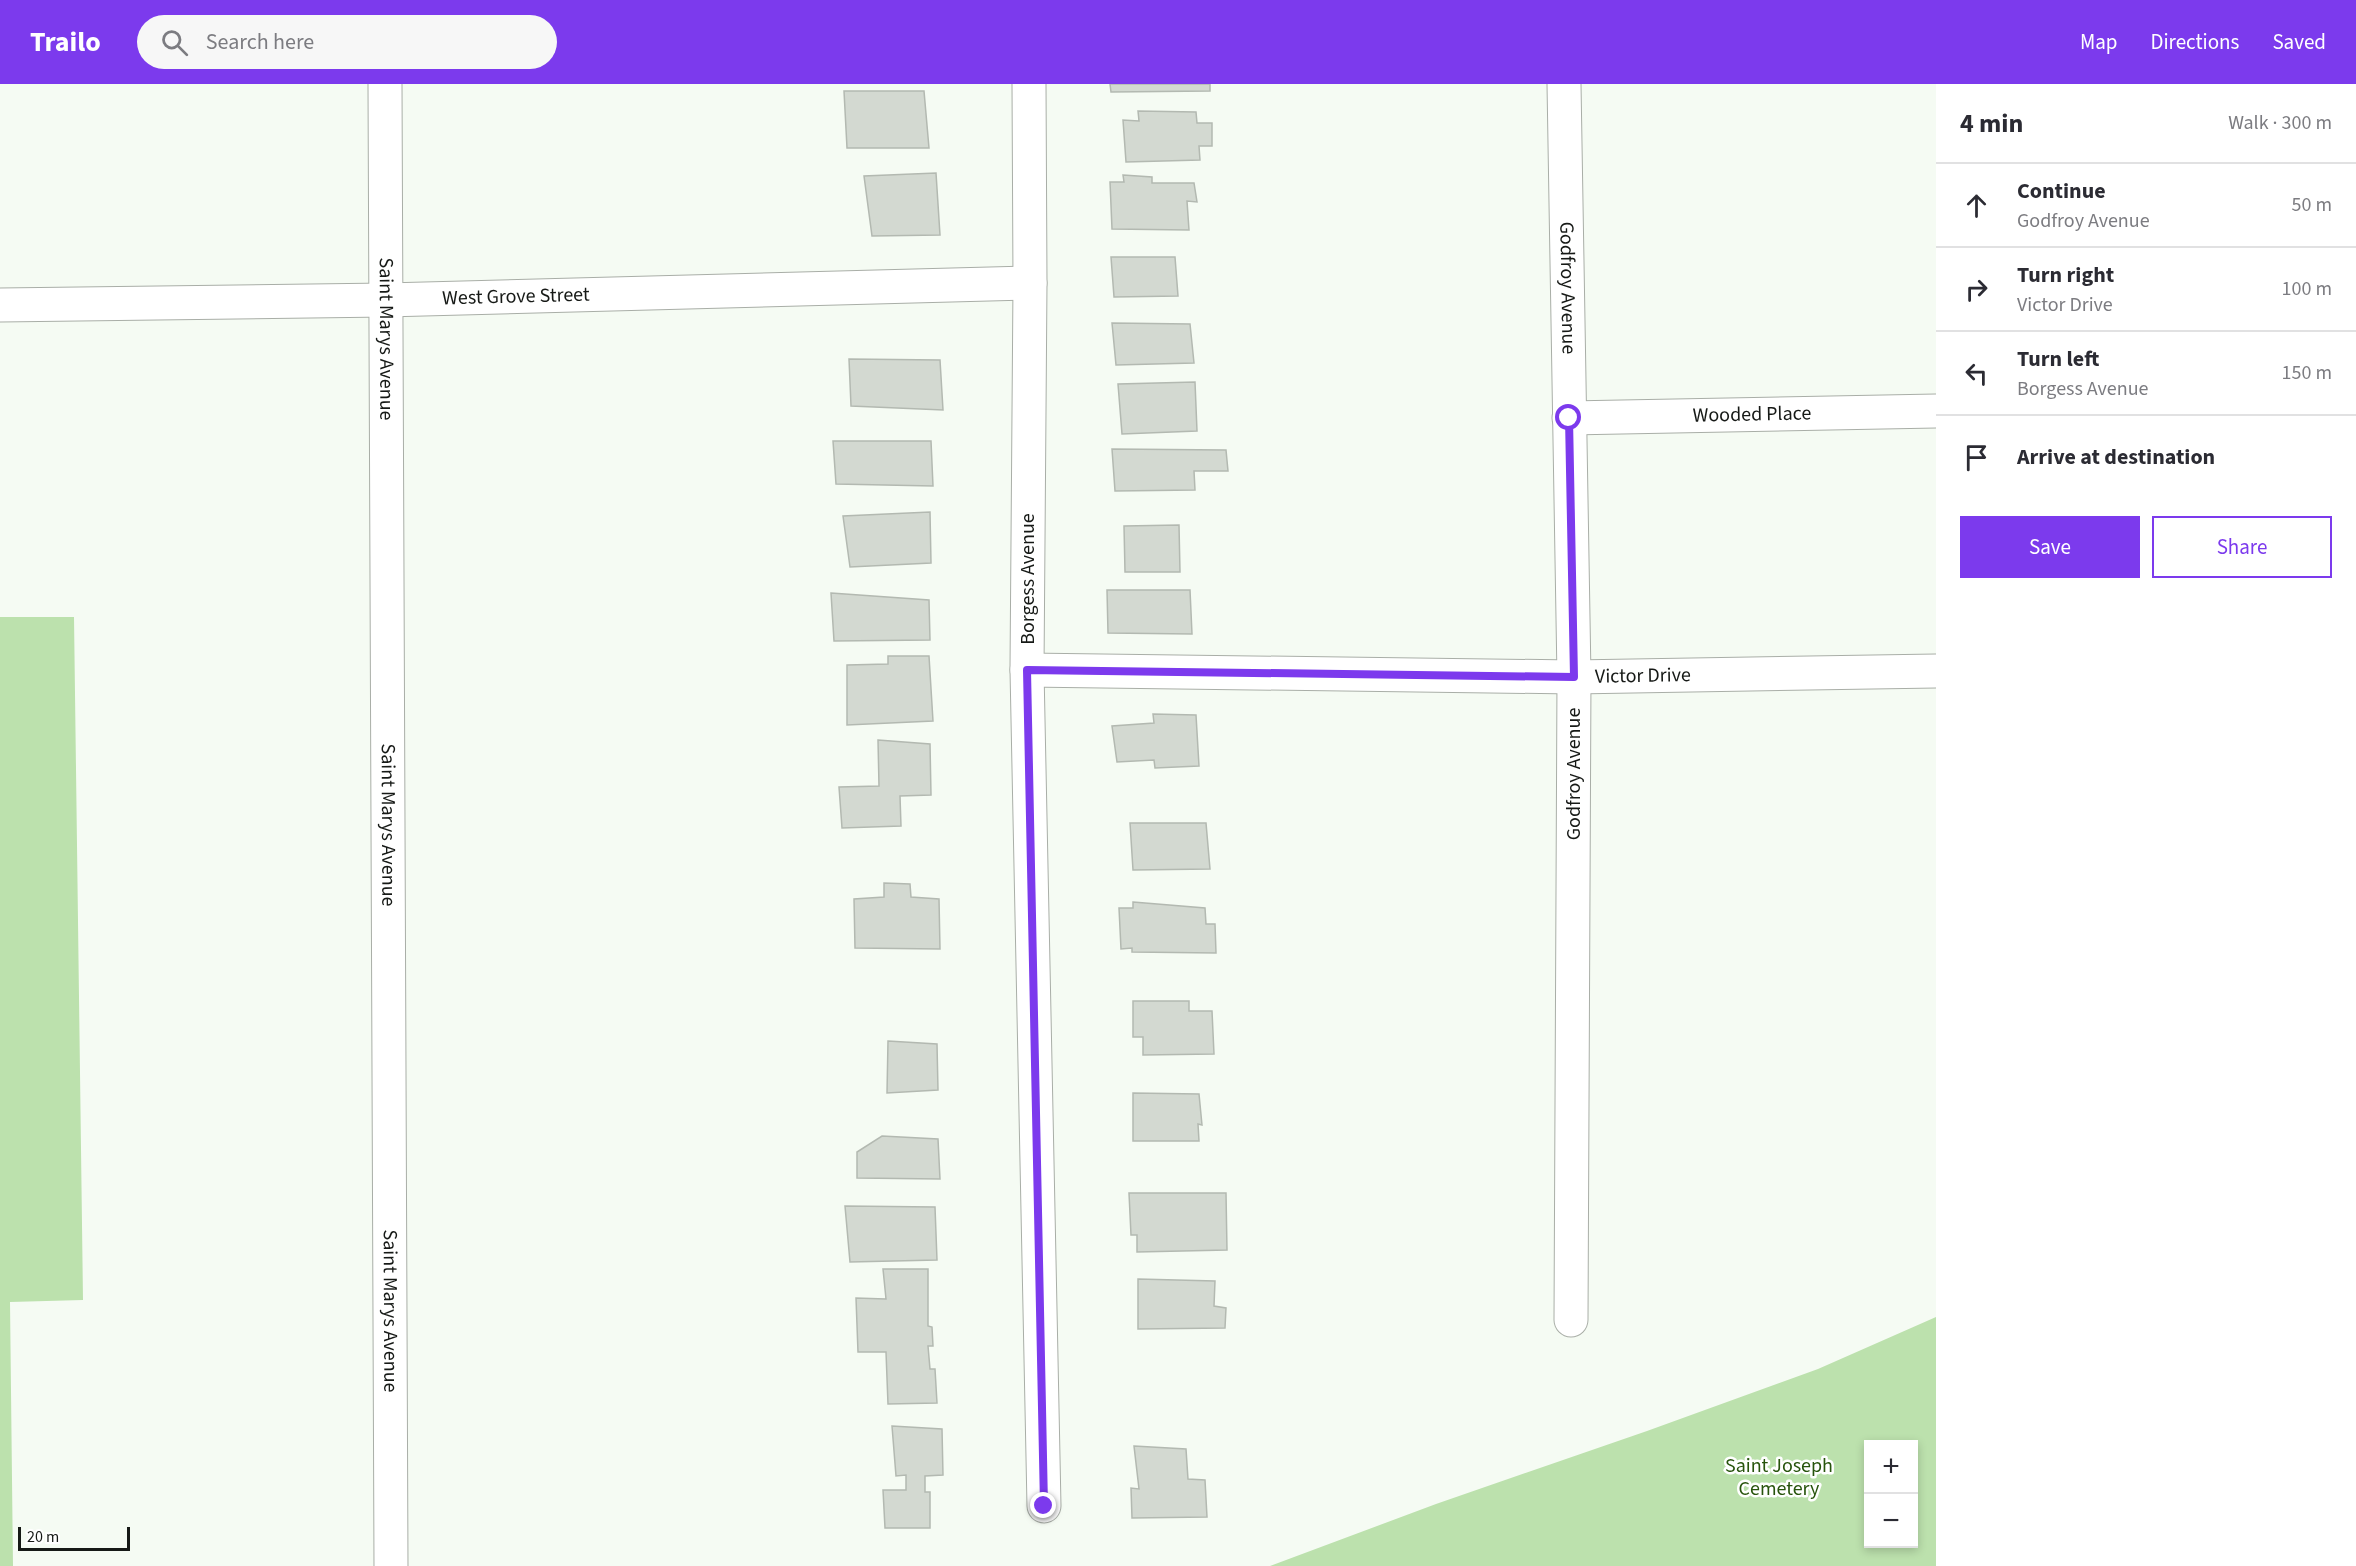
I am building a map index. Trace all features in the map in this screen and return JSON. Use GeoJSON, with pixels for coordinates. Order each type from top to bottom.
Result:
{"type":"FeatureCollection","features":[{"type":"Feature","properties":{"kind":"street","name":"Saint Marys Avenue"},"geometry":{"type":"LineString","coordinates":[[385,84],[391,1566]]}},
{"type":"Feature","properties":{"kind":"street","name":"Borgess Avenue"},"geometry":{"type":"LineString","coordinates":[[1029,84],[1027,670],[1044,1506]]}},
{"type":"Feature","properties":{"kind":"street","name":"Godfroy Avenue"},"geometry":{"type":"LineString","coordinates":[[1564,84],[1574,677],[1571,1320]]}},
{"type":"Feature","properties":{"kind":"street","name":"West Grove Street"},"geometry":{"type":"LineString","coordinates":[[0,305],[386,300],[1030,283]]}},
{"type":"Feature","properties":{"kind":"street","name":"Wooded Place"},"geometry":{"type":"LineString","coordinates":[[1569,418],[1936,411]]}},
{"type":"Feature","properties":{"kind":"street","name":"Victor Drive"},"geometry":{"type":"LineString","coordinates":[[1027,670],[1574,677],[1936,671]]}},
{"type":"Feature","properties":{"kind":"green space"},"geometry":{"type":"Polygon","coordinates":[[[0,617],[74,617],[83,1300],[10,1302],[13,1566],[0,1566],[0,617]]]}},
{"type":"Feature","properties":{"kind":"green space","name":"Saint Joseph Cemetery"},"geometry":{"type":"Polygon","coordinates":[[[1936,1317],[1936,1566],[1270,1566],[1436,1504],[1818,1369],[1936,1317]]]}},
{"type":"Feature","properties":{"kind":"building"},"geometry":{"type":"Polygon","coordinates":[[[1110,84],[1210,84],[1210,91],[1111,92],[1110,84]]]}},
{"type":"Feature","properties":{"kind":"building"},"geometry":{"type":"Polygon","coordinates":[[[844,91],[924,91],[929,148],[847,148],[844,91]]]}},
{"type":"Feature","properties":{"kind":"building"},"geometry":{"type":"Polygon","coordinates":[[[1138,111],[1196,112],[1197,123],[1212,123],[1212,146],[1199,146],[1200,160],[1126,162],[1123,120],[1139,121],[1138,111]]]}},
{"type":"Feature","properties":{"kind":"building"},"geometry":{"type":"Polygon","coordinates":[[[936,173],[940,235],[872,236],[864,176],[936,173]]]}},
{"type":"Feature","properties":{"kind":"building"},"geometry":{"type":"Polygon","coordinates":[[[1123,175],[1152,177],[1152,183],[1194,183],[1197,202],[1187,201],[1189,230],[1112,229],[1110,182],[1124,182],[1123,175]]]}},
{"type":"Feature","properties":{"kind":"building"},"geometry":{"type":"Polygon","coordinates":[[[1111,257],[1175,257],[1178,296],[1114,297],[1111,257]]]}},
{"type":"Feature","properties":{"kind":"building"},"geometry":{"type":"Polygon","coordinates":[[[1112,323],[1190,324],[1194,363],[1116,365],[1112,323]]]}},
{"type":"Feature","properties":{"kind":"building"},"geometry":{"type":"Polygon","coordinates":[[[849,359],[940,360],[943,410],[851,406],[849,359]]]}},
{"type":"Feature","properties":{"kind":"building"},"geometry":{"type":"Polygon","coordinates":[[[1195,382],[1197,431],[1122,434],[1118,384],[1195,382]]]}},
{"type":"Feature","properties":{"kind":"building"},"geometry":{"type":"Polygon","coordinates":[[[833,441],[931,441],[933,486],[836,484],[833,441]]]}},
{"type":"Feature","properties":{"kind":"building"},"geometry":{"type":"Polygon","coordinates":[[[1112,449],[1226,450],[1228,471],[1194,471],[1195,490],[1115,491],[1112,449]]]}},
{"type":"Feature","properties":{"kind":"building"},"geometry":{"type":"Polygon","coordinates":[[[930,512],[931,563],[850,567],[843,516],[930,512]]]}},
{"type":"Feature","properties":{"kind":"building"},"geometry":{"type":"Polygon","coordinates":[[[1179,525],[1180,572],[1125,572],[1124,526],[1179,525]]]}},
{"type":"Feature","properties":{"kind":"building"},"geometry":{"type":"Polygon","coordinates":[[[1107,590],[1190,590],[1192,634],[1108,633],[1107,590]]]}},
{"type":"Feature","properties":{"kind":"building"},"geometry":{"type":"Polygon","coordinates":[[[831,593],[929,600],[930,640],[834,641],[831,593]]]}},
{"type":"Feature","properties":{"kind":"building"},"geometry":{"type":"Polygon","coordinates":[[[888,656],[929,656],[933,721],[847,725],[847,665],[888,664],[888,656]]]}},
{"type":"Feature","properties":{"kind":"building"},"geometry":{"type":"Polygon","coordinates":[[[1153,714],[1196,715],[1199,766],[1155,768],[1154,760],[1117,762],[1112,726],[1154,723],[1153,714]]]}},
{"type":"Feature","properties":{"kind":"building"},"geometry":{"type":"Polygon","coordinates":[[[878,740],[930,744],[931,795],[900,796],[901,826],[842,828],[839,787],[879,786],[878,740]]]}},
{"type":"Feature","properties":{"kind":"building"},"geometry":{"type":"Polygon","coordinates":[[[1130,823],[1206,823],[1210,869],[1133,870],[1130,823]]]}},
{"type":"Feature","properties":{"kind":"building"},"geometry":{"type":"Polygon","coordinates":[[[884,883],[910,884],[911,897],[939,899],[940,949],[855,948],[854,899],[884,897],[884,883]]]}},
{"type":"Feature","properties":{"kind":"building"},"geometry":{"type":"Polygon","coordinates":[[[1133,902],[1205,908],[1206,924],[1215,924],[1216,953],[1132,952],[1132,948],[1121,949],[1119,908],[1133,908],[1133,902]]]}},
{"type":"Feature","properties":{"kind":"building"},"geometry":{"type":"Polygon","coordinates":[[[1133,1001],[1189,1001],[1189,1011],[1212,1011],[1214,1054],[1143,1055],[1143,1037],[1133,1037],[1133,1001]]]}},
{"type":"Feature","properties":{"kind":"building"},"geometry":{"type":"Polygon","coordinates":[[[888,1041],[937,1044],[938,1090],[887,1093],[888,1041]]]}},
{"type":"Feature","properties":{"kind":"building"},"geometry":{"type":"Polygon","coordinates":[[[1133,1093],[1199,1094],[1202,1125],[1198,1124],[1199,1141],[1133,1141],[1133,1093]]]}},
{"type":"Feature","properties":{"kind":"building"},"geometry":{"type":"Polygon","coordinates":[[[882,1136],[938,1139],[940,1179],[857,1178],[857,1152],[882,1136]]]}},
{"type":"Feature","properties":{"kind":"building"},"geometry":{"type":"Polygon","coordinates":[[[1129,1193],[1226,1193],[1227,1250],[1137,1252],[1137,1235],[1131,1235],[1129,1193]]]}},
{"type":"Feature","properties":{"kind":"building"},"geometry":{"type":"Polygon","coordinates":[[[845,1206],[935,1207],[937,1260],[850,1262],[845,1206]]]}},
{"type":"Feature","properties":{"kind":"building"},"geometry":{"type":"Polygon","coordinates":[[[883,1269],[928,1269],[928,1326],[932,1327],[933,1346],[928,1346],[930,1369],[935,1369],[937,1403],[888,1404],[886,1352],[858,1352],[856,1298],[886,1299],[883,1269]]]}},
{"type":"Feature","properties":{"kind":"building"},"geometry":{"type":"Polygon","coordinates":[[[1138,1279],[1215,1281],[1214,1306],[1226,1308],[1225,1328],[1138,1329],[1138,1279]]]}},
{"type":"Feature","properties":{"kind":"building"},"geometry":{"type":"Polygon","coordinates":[[[892,1426],[942,1429],[943,1475],[925,1476],[925,1492],[930,1492],[930,1528],[885,1528],[883,1490],[906,1490],[906,1475],[896,1476],[892,1426]]]}},
{"type":"Feature","properties":{"kind":"building"},"geometry":{"type":"Polygon","coordinates":[[[1134,1446],[1186,1449],[1188,1479],[1205,1480],[1207,1517],[1132,1518],[1131,1488],[1139,1489],[1134,1446]]]}},
{"type":"Feature","properties":{"kind":"route"},"geometry":{"type":"LineString","coordinates":[[1044,1506],[1027,670],[1574,677],[1569,418]]}}]}
